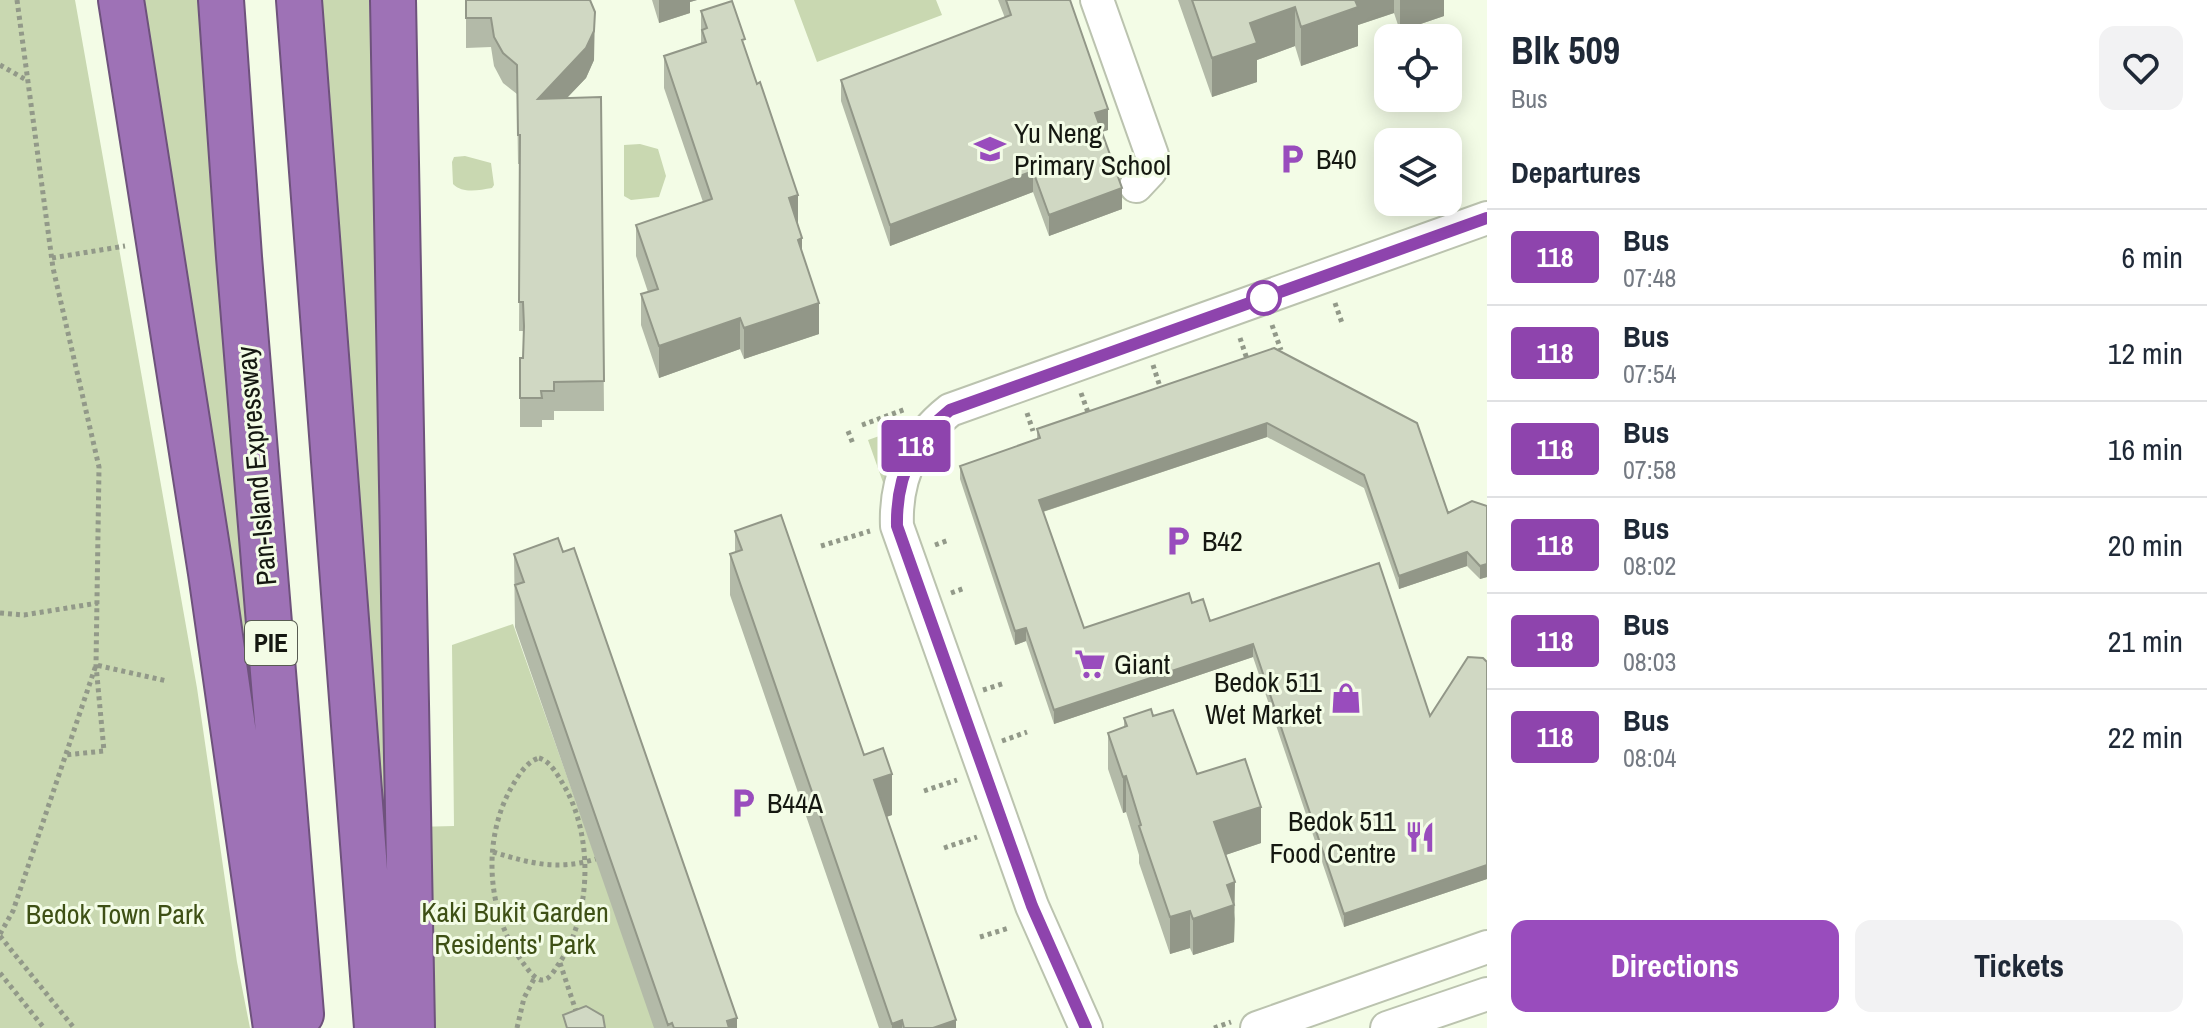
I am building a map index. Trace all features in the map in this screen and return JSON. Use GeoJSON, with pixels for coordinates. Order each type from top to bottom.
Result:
{"type":"FeatureCollection","features":[{"type":"Feature","properties":{"kind":"highway"},"geometry":{"type":"LineString","coordinates":[[121,0],[211,573],[276,1028]]}},
{"type":"Feature","properties":{"kind":"highway","name":"Pan-Island Expressway"},"geometry":{"type":"LineString","coordinates":[[221,0],[240,273],[302,1028]]}},
{"type":"Feature","properties":{"kind":"highway"},"geometry":{"type":"LineString","coordinates":[[299,0],[377,1028]]}},
{"type":"Feature","properties":{"kind":"highway"},"geometry":{"type":"LineString","coordinates":[[393,0],[412,1028]]}},
{"type":"Feature","properties":{"kind":"street"},"geometry":{"type":"LineString","coordinates":[[1097,0],[1152,155],[1148,176],[1136,186]]}},
{"type":"Feature","properties":{"kind":"street"},"geometry":{"type":"LineString","coordinates":[[1086,1028],[1032,906],[897,526],[898,495],[911,456],[927,431],[950,410],[1487,218]]}},
{"type":"Feature","properties":{"kind":"street"},"geometry":{"type":"LineString","coordinates":[[1257,1028],[1487,947]]}},
{"type":"Feature","properties":{"kind":"street"},"geometry":{"type":"LineString","coordinates":[[1387,1028],[1487,994]]}},
{"type":"Feature","properties":{"kind":"path"},"geometry":{"type":"LineString","coordinates":[[17,0],[52,258],[99,467],[96,665],[104,751],[65,755]]}},
{"type":"Feature","properties":{"kind":"path"},"geometry":{"type":"LineString","coordinates":[[0,65],[28,81]]}},
{"type":"Feature","properties":{"kind":"path"},"geometry":{"type":"LineString","coordinates":[[52,258],[126,246]]}},
{"type":"Feature","properties":{"kind":"path"},"geometry":{"type":"LineString","coordinates":[[1333,300],[1342,323]]}},
{"type":"Feature","properties":{"kind":"path"},"geometry":{"type":"LineString","coordinates":[[1271,324],[1281,350]]}},
{"type":"Feature","properties":{"kind":"path"},"geometry":{"type":"LineString","coordinates":[[1245,352],[1249,367]]}},
{"type":"Feature","properties":{"kind":"path"},"geometry":{"type":"LineString","coordinates":[[1158,382],[1162,394]]}},
{"type":"Feature","properties":{"kind":"path"},"geometry":{"type":"LineString","coordinates":[[1080,391],[1089,415]]}},
{"type":"Feature","properties":{"kind":"path"},"geometry":{"type":"LineString","coordinates":[[1026,410],[1033,431]]}},
{"type":"Feature","properties":{"kind":"path"},"geometry":{"type":"LineString","coordinates":[[848,431],[853,444]]}},
{"type":"Feature","properties":{"kind":"path"},"geometry":{"type":"LineString","coordinates":[[821,546],[860,534]]}},
{"type":"Feature","properties":{"kind":"path"},"geometry":{"type":"LineString","coordinates":[[936,545],[949,540]]}},
{"type":"Feature","properties":{"kind":"path"},"geometry":{"type":"LineString","coordinates":[[952,593],[965,588]]}},
{"type":"Feature","properties":{"kind":"path"},"geometry":{"type":"LineString","coordinates":[[0,613],[24,615],[98,603]]}},
{"type":"Feature","properties":{"kind":"path"},"geometry":{"type":"LineString","coordinates":[[96,665],[167,681]]}},
{"type":"Feature","properties":{"kind":"path"},"geometry":{"type":"LineString","coordinates":[[74,1028],[0,935],[13,911],[96,665]]}},
{"type":"Feature","properties":{"kind":"path"},"geometry":{"type":"LineString","coordinates":[[990,688],[1005,683]]}},
{"type":"Feature","properties":{"kind":"path"},"geometry":{"type":"LineString","coordinates":[[1004,740],[1027,732]]}},
{"type":"Feature","properties":{"kind":"path"},"geometry":{"type":"LineString","coordinates":[[545,759],[571,800],[579,822],[584,863],[584,888],[578,922],[560,963],[548,978],[542,980],[535,977],[520,959],[503,926],[493,884],[497,825],[509,791],[531,760],[545,759]]}},
{"type":"Feature","properties":{"kind":"path"},"geometry":{"type":"LineString","coordinates":[[924,791],[956,781]]}},
{"type":"Feature","properties":{"kind":"path"},"geometry":{"type":"LineString","coordinates":[[944,848],[968,840]]}},
{"type":"Feature","properties":{"kind":"path"},"geometry":{"type":"LineString","coordinates":[[493,852],[539,866],[584,863],[596,859]]}},
{"type":"Feature","properties":{"kind":"path"},"geometry":{"type":"LineString","coordinates":[[980,937],[1005,929]]}},
{"type":"Feature","properties":{"kind":"path"},"geometry":{"type":"LineString","coordinates":[[560,963],[578,1015]]}},
{"type":"Feature","properties":{"kind":"path"},"geometry":{"type":"LineString","coordinates":[[0,973],[44,1028]]}},
{"type":"Feature","properties":{"kind":"path"},"geometry":{"type":"LineString","coordinates":[[517,1028],[524,998],[535,977]]}},
{"type":"Feature","properties":{"kind":"green space","name":"Bedok Town Park"},"geometry":{"type":"Polygon","coordinates":[[[0,0],[75,0],[197,688],[237,962],[250,1028],[0,1028],[0,0]]]}},
{"type":"Feature","properties":{"kind":"green space"},"geometry":{"type":"Polygon","coordinates":[[[122,0],[223,0],[299,1028],[122,0]]]}},
{"type":"Feature","properties":{"kind":"green space"},"geometry":{"type":"Polygon","coordinates":[[[299,0],[393,0],[411,1028],[378,1028],[299,0]]]}},
{"type":"Feature","properties":{"kind":"green space"},"geometry":{"type":"Polygon","coordinates":[[[794,0],[936,0],[942,15],[817,62],[794,0]]]}},
{"type":"Feature","properties":{"kind":"green space"},"geometry":{"type":"Polygon","coordinates":[[[640,144],[658,149],[666,176],[659,197],[631,200],[624,196],[624,145],[640,144]]]}},
{"type":"Feature","properties":{"kind":"green space"},"geometry":{"type":"Polygon","coordinates":[[[465,156],[491,163],[492,188],[466,190],[453,184],[454,157],[465,156]]]}},
{"type":"Feature","properties":{"kind":"green space"},"geometry":{"type":"Polygon","coordinates":[[[947,412],[897,522],[868,440],[947,412]]]}},
{"type":"Feature","properties":{"kind":"green space","name":"Kaki Bukit Garden Residents' Park"},"geometry":{"type":"Polygon","coordinates":[[[513,624],[656,1028],[418,1028],[414,827],[454,826],[452,645],[513,624]]]}},
{"type":"Feature","properties":{"kind":"building"},"geometry":{"type":"Polygon","coordinates":[[[466,0],[590,0],[595,12],[594,31],[586,48],[538,99],[601,97],[604,381],[554,382],[554,391],[541,391],[542,398],[520,398],[524,326],[523,302],[519,302],[520,135],[517,65],[503,53],[494,37],[491,18],[466,18],[466,0]]]}},
{"type":"Feature","properties":{"kind":"building"},"geometry":{"type":"Polygon","coordinates":[[[1006,0],[1070,0],[1108,109],[1095,113],[1122,188],[1049,215],[1033,171],[890,225],[841,80],[1011,15],[1006,0]]]}},
{"type":"Feature","properties":{"kind":"building"},"geometry":{"type":"Polygon","coordinates":[[[1192,0],[1355,0],[1358,7],[1301,27],[1295,7],[1250,23],[1257,43],[1212,58],[1192,0]]]}},
{"type":"Feature","properties":{"kind":"building"},"geometry":{"type":"Polygon","coordinates":[[[732,1],[745,39],[742,40],[757,84],[760,82],[798,195],[789,198],[802,238],[798,240],[819,303],[744,328],[740,318],[659,346],[641,294],[658,289],[636,225],[712,199],[664,56],[706,42],[702,30],[707,28],[701,11],[732,1]]]}},
{"type":"Feature","properties":{"kind":"building"},"geometry":{"type":"Polygon","coordinates":[[[1274,348],[1417,423],[1448,513],[1472,501],[1487,506],[1487,564],[1480,566],[1467,552],[1399,576],[1364,475],[1267,423],[1039,500],[1084,628],[1189,593],[1192,603],[1203,599],[1210,621],[1379,563],[1430,716],[1468,657],[1483,658],[1487,662],[1487,865],[1344,914],[1253,644],[1054,710],[1026,628],[1015,631],[960,466],[1040,438],[1037,429],[1274,348]]]}},
{"type":"Feature","properties":{"kind":"building"},"geometry":{"type":"Polygon","coordinates":[[[781,515],[864,755],[883,748],[892,774],[874,780],[956,1020],[933,1028],[904,1028],[902,1020],[892,1024],[730,554],[742,550],[735,531],[781,515]]]}},
{"type":"Feature","properties":{"kind":"building"},"geometry":{"type":"Polygon","coordinates":[[[558,538],[563,552],[574,548],[737,1018],[727,1021],[729,1028],[674,1028],[672,1023],[668,1025],[515,585],[524,582],[514,554],[558,538]]]}},
{"type":"Feature","properties":{"kind":"building"},"geometry":{"type":"Polygon","coordinates":[[[1151,709],[1153,716],[1173,710],[1197,774],[1245,759],[1261,807],[1214,822],[1235,882],[1227,885],[1234,905],[1193,919],[1190,911],[1170,917],[1139,826],[1126,776],[1123,777],[1108,733],[1127,726],[1124,718],[1151,709]]]}},
{"type":"Feature","properties":{"kind":"building"},"geometry":{"type":"Polygon","coordinates":[[[586,1006],[603,1016],[605,1028],[567,1028],[563,1015],[586,1006]]]}},
{"type":"Feature","properties":{"kind":"bus line","name":"118"},"geometry":{"type":"LineString","coordinates":[[1086,1028],[1032,906],[897,526],[898,495],[906,465],[927,431],[950,410],[1487,218]]}},
{"type":"Feature","properties":{"kind":"place","name":"Yu Neng Primary School"},"geometry":{"type":"Point","coordinates":[990,149]}},
{"type":"Feature","properties":{"kind":"place","name":"B40"},"geometry":{"type":"Point","coordinates":[1292,159]}},
{"type":"Feature","properties":{"kind":"place","name":"B42"},"geometry":{"type":"Point","coordinates":[1178,541]}},
{"type":"Feature","properties":{"kind":"place","name":"Giant"},"geometry":{"type":"Point","coordinates":[1090,664]}},
{"type":"Feature","properties":{"kind":"place","name":"Bedok 511 Wet Market"},"geometry":{"type":"Point","coordinates":[1346,698]}},
{"type":"Feature","properties":{"kind":"place","name":"B44A"},"geometry":{"type":"Point","coordinates":[743,803]}},
{"type":"Feature","properties":{"kind":"place","name":"Bedok 511 Food Centre"},"geometry":{"type":"Point","coordinates":[1420,837]}}]}
